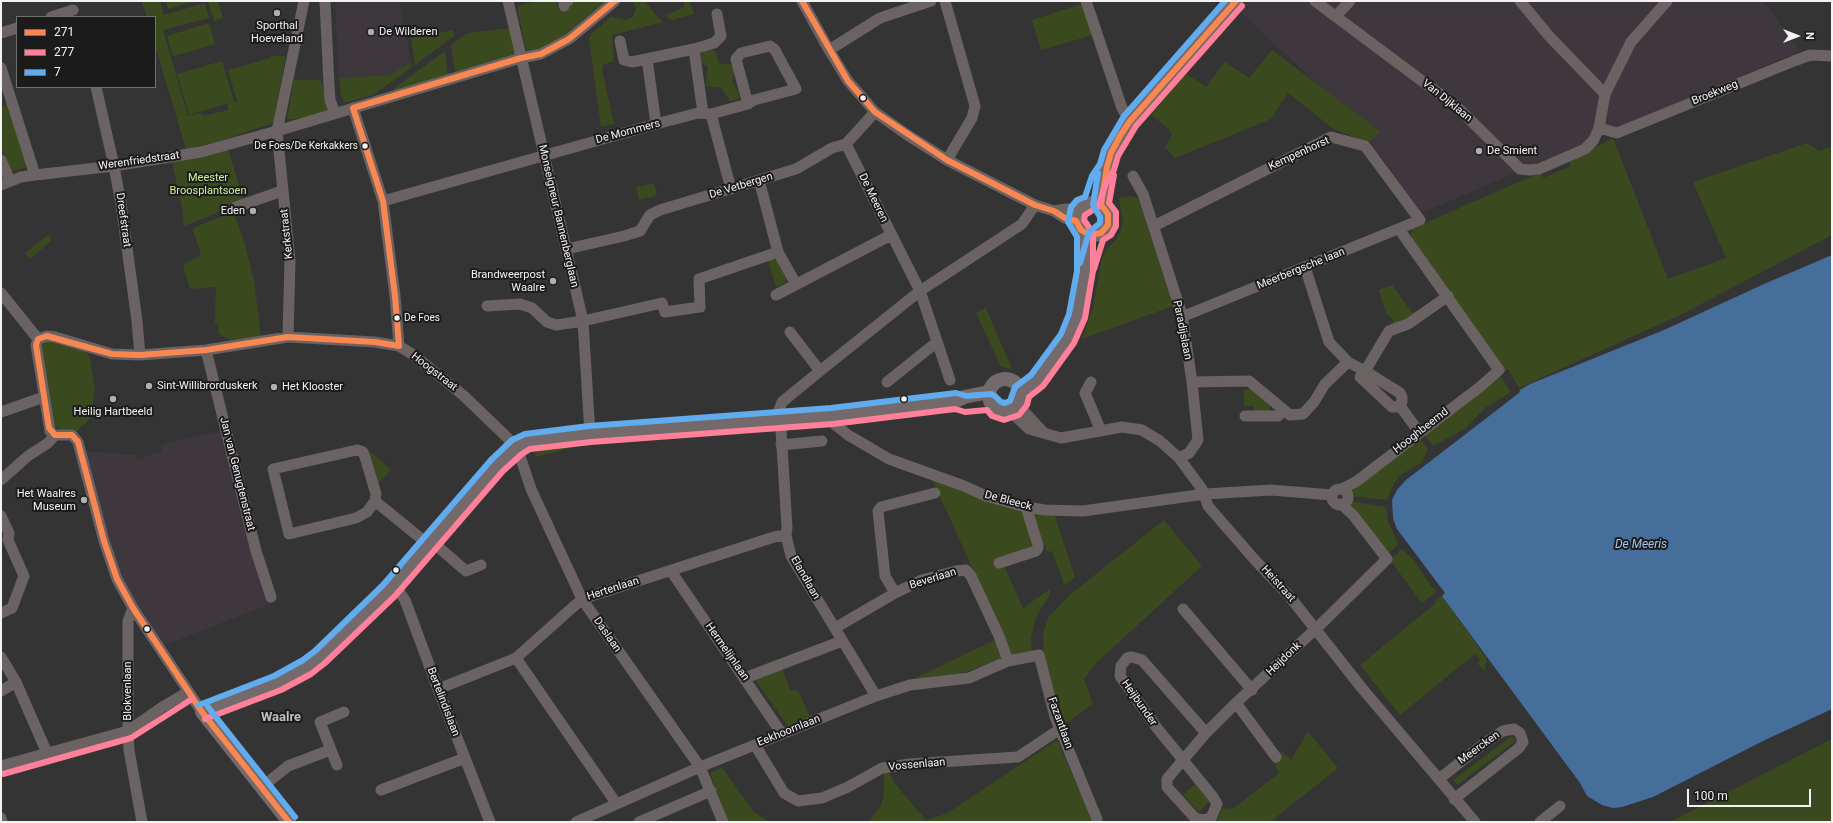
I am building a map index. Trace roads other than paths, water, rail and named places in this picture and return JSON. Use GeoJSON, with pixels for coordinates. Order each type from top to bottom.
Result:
{"type":"FeatureCollection","features":[{"type":"Feature","properties":{"kind":"main road"},"geometry":{"type":"LineString","coordinates":[[1096,204],[1099,179],[1107,167],[1111,153],[1130,121],[1236,1]]}},
{"type":"Feature","properties":{"kind":"main road"},"geometry":{"type":"LineString","coordinates":[[1086,204],[1096,204],[1108,214],[1109,219],[1105,230],[1090,234],[1081,230],[1077,216],[1086,204]]}},
{"type":"Feature","properties":{"kind":"main road"},"geometry":{"type":"LineString","coordinates":[[1016,398],[1006,379],[995,382],[990,397],[992,406],[1001,411],[1037,381],[1068,338],[1077,316],[1085,271],[1090,259],[1090,234]]}},
{"type":"Feature","properties":{"kind":"main road"},"geometry":{"type":"LineString","coordinates":[[289,822],[202,712],[260,691],[307,667],[324,653],[394,584],[427,542],[497,465],[517,447],[528,441],[590,434],[778,421],[956,401],[965,404],[990,397]]}},
{"type":"Feature","properties":{"kind":"street","name":"Kerkstraat"},"geometry":{"type":"LineString","coordinates":[[288,337],[290,261],[277,131],[304,1]]}},
{"type":"Feature","properties":{"kind":"street"},"geometry":{"type":"LineString","coordinates":[[325,1],[330,100],[335,113]]}},
{"type":"Feature","properties":{"kind":"street","name":"Monseigneur Bannenberglaan"},"geometry":{"type":"LineString","coordinates":[[508,1],[583,322],[590,434]]}},
{"type":"Feature","properties":{"kind":"street","name":"Werenfriedstraat"},"geometry":{"type":"LineString","coordinates":[[5,183],[35,174],[114,166],[201,152],[277,131],[521,58],[541,54],[569,39],[615,1]]}},
{"type":"Feature","properties":{"kind":"street"},"geometry":{"type":"LineString","coordinates":[[802,1],[848,81],[875,112],[947,160],[1035,205],[1054,211],[1065,218],[1077,216]]}},
{"type":"Feature","properties":{"kind":"street"},"geometry":{"type":"LineString","coordinates":[[829,50],[880,18],[931,1]]}},
{"type":"Feature","properties":{"kind":"street"},"geometry":{"type":"LineString","coordinates":[[945,1],[974,106],[972,118],[947,160]]}},
{"type":"Feature","properties":{"kind":"street"},"geometry":{"type":"LineString","coordinates":[[1086,1],[1122,108],[1130,121]]}},
{"type":"Feature","properties":{"kind":"street","name":"Van Dijklaan"},"geometry":{"type":"LineString","coordinates":[[1314,1],[1457,107],[1520,169],[1529,170],[1539,169],[1585,149],[1593,141],[1599,128],[1605,94],[1631,42],[1667,1]]}},
{"type":"Feature","properties":{"kind":"street"},"geometry":{"type":"LineString","coordinates":[[1336,16],[1350,1]]}},
{"type":"Feature","properties":{"kind":"street"},"geometry":{"type":"LineString","coordinates":[[1520,1],[1549,36],[1605,94]]}},
{"type":"Feature","properties":{"kind":"street"},"geometry":{"type":"LineString","coordinates":[[54,16],[73,9]]}},
{"type":"Feature","properties":{"kind":"street"},"geometry":{"type":"LineString","coordinates":[[620,41],[624,60],[632,62],[694,49],[714,43],[721,36],[717,14]]}},
{"type":"Feature","properties":{"kind":"street"},"geometry":{"type":"LineString","coordinates":[[1,33],[16,28]]}},
{"type":"Feature","properties":{"kind":"street","name":"De Mommers"},"geometry":{"type":"LineString","coordinates":[[383,201],[656,124],[748,104],[754,100],[796,89],[775,50],[770,46],[741,53],[736,59],[748,104]]}},
{"type":"Feature","properties":{"kind":"street"},"geometry":{"type":"LineString","coordinates":[[694,49],[707,114],[731,189]]}},
{"type":"Feature","properties":{"kind":"street","name":"Broekweg"},"geometry":{"type":"LineString","coordinates":[[1599,128],[1617,133],[1810,55],[1832,56]]}},
{"type":"Feature","properties":{"kind":"street"},"geometry":{"type":"LineString","coordinates":[[647,59],[656,124]]}},
{"type":"Feature","properties":{"kind":"street"},"geometry":{"type":"LineString","coordinates":[[1,68],[35,174]]}},
{"type":"Feature","properties":{"kind":"street","name":"Dreefstraat"},"geometry":{"type":"LineString","coordinates":[[96,88],[114,166],[135,306],[140,355]]}},
{"type":"Feature","properties":{"kind":"street"},"geometry":{"type":"LineString","coordinates":[[353,108],[383,201],[395,296],[399,346]]}},
{"type":"Feature","properties":{"kind":"street"},"geometry":{"type":"LineString","coordinates":[[846,144],[875,112]]}},
{"type":"Feature","properties":{"kind":"street","name":"Kempenhorst"},"geometry":{"type":"LineString","coordinates":[[1154,226],[1331,137],[1365,146],[1420,220]]}},
{"type":"Feature","properties":{"kind":"street","name":"De Vetbergen"},"geometry":{"type":"LineString","coordinates":[[567,249],[640,231],[650,215],[660,210],[796,169],[832,148],[846,144]]}},
{"type":"Feature","properties":{"kind":"street","name":"De Meeren"},"geometry":{"type":"LineString","coordinates":[[846,144],[920,291],[950,380]]}},
{"type":"Feature","properties":{"kind":"street"},"geometry":{"type":"LineString","coordinates":[[1,160],[5,183]]}},
{"type":"Feature","properties":{"kind":"street","name":"Paradijslaan"},"geometry":{"type":"LineString","coordinates":[[1133,176],[1139,186],[1154,226],[1182,315],[1192,382],[1198,440],[1189,453],[1179,458]]}},
{"type":"Feature","properties":{"kind":"street"},"geometry":{"type":"LineString","coordinates":[[759,180],[778,252],[796,284]]}},
{"type":"Feature","properties":{"kind":"street"},"geometry":{"type":"LineString","coordinates":[[236,207],[282,191]]}},
{"type":"Feature","properties":{"kind":"street","name":"Elandlaan"},"geometry":{"type":"LineString","coordinates":[[876,696],[791,556],[786,535],[778,413],[782,402],[920,291],[1022,224],[1035,205]]}},
{"type":"Feature","properties":{"kind":"street","name":"Meerbergsche laan"},"geometry":{"type":"LineString","coordinates":[[1182,315],[1189,314],[1305,268],[1420,220]]}},
{"type":"Feature","properties":{"kind":"street"},"geometry":{"type":"LineString","coordinates":[[1399,229],[1448,296],[1408,324],[1389,331],[1360,377],[1392,407],[1400,406],[1419,432]]}},
{"type":"Feature","properties":{"kind":"street"},"geometry":{"type":"LineString","coordinates":[[776,295],[891,234]]}},
{"type":"Feature","properties":{"kind":"street"},"geometry":{"type":"LineString","coordinates":[[487,306],[520,304],[532,308],[547,322],[556,325],[583,322],[662,303],[665,312],[700,307],[699,279],[778,252]]}},
{"type":"Feature","properties":{"kind":"street"},"geometry":{"type":"LineString","coordinates":[[1305,268],[1329,342],[1348,362],[1365,371]]}},
{"type":"Feature","properties":{"kind":"street"},"geometry":{"type":"LineString","coordinates":[[1,293],[38,339],[36,345],[49,428],[55,435]]}},
{"type":"Feature","properties":{"kind":"street","name":"Hooghbeemd"},"geometry":{"type":"LineString","coordinates":[[1337,492],[1357,481],[1481,386],[1499,370],[1448,296]]}},
{"type":"Feature","properties":{"kind":"street"},"geometry":{"type":"LineString","coordinates":[[790,332],[820,371]]}},
{"type":"Feature","properties":{"kind":"street","name":"Hoogstraat"},"geometry":{"type":"LineString","coordinates":[[38,339],[47,336],[55,337],[112,354],[140,355],[206,350],[288,337],[375,342],[399,346],[415,356],[464,396],[517,447]]}},
{"type":"Feature","properties":{"kind":"street"},"geometry":{"type":"LineString","coordinates":[[887,382],[937,342]]}},
{"type":"Feature","properties":{"kind":"street","name":"Jan van Genugtenstraat"},"geometry":{"type":"LineString","coordinates":[[206,350],[256,551],[271,597]]}},
{"type":"Feature","properties":{"kind":"street"},"geometry":{"type":"LineString","coordinates":[[1192,382],[1249,381],[1290,415],[1303,414],[1314,402],[1325,384],[1348,362]]}},
{"type":"Feature","properties":{"kind":"street"},"geometry":{"type":"LineString","coordinates":[[1091,382],[1085,393],[1100,431]]}},
{"type":"Feature","properties":{"kind":"street"},"geometry":{"type":"LineString","coordinates":[[1,412],[44,397]]}},
{"type":"Feature","properties":{"kind":"street","name":"Heistraat"},"geometry":{"type":"LineString","coordinates":[[1016,398],[1029,429],[1061,438],[1122,427],[1142,430],[1160,441],[1179,458],[1205,494],[1208,506],[1254,559],[1290,597],[1361,687],[1454,799],[1475,822]]}},
{"type":"Feature","properties":{"kind":"street"},"geometry":{"type":"LineString","coordinates":[[1245,416],[1278,416],[1284,410]]}},
{"type":"Feature","properties":{"kind":"street","name":"De Bleeck"},"geometry":{"type":"LineString","coordinates":[[832,416],[833,423],[848,435],[889,459],[964,486],[986,496],[1026,507],[1059,511],[1083,511],[1205,494]]}},
{"type":"Feature","properties":{"kind":"street"},"geometry":{"type":"LineString","coordinates":[[1,480],[28,456],[48,443],[55,435],[67,434],[75,438],[78,442],[104,541],[118,579],[134,608],[202,712]]}},
{"type":"Feature","properties":{"kind":"street"},"geometry":{"type":"LineString","coordinates":[[781,445],[822,441]]}},
{"type":"Feature","properties":{"kind":"street","name":"Daslaan"},"geometry":{"type":"LineString","coordinates":[[517,447],[531,489],[582,599],[700,766],[723,822]]}},
{"type":"Feature","properties":{"kind":"street"},"geometry":{"type":"LineString","coordinates":[[357,450],[363,452],[366,456],[376,494],[375,501],[367,512],[356,518],[289,534],[273,469],[357,450]]}},
{"type":"Feature","properties":{"kind":"street"},"geometry":{"type":"LineString","coordinates":[[1205,494],[1271,490],[1337,492]]}},
{"type":"Feature","properties":{"kind":"street","name":"Heijdonk"},"geometry":{"type":"LineString","coordinates":[[1183,760],[1236,703],[1252,690],[1387,559],[1353,515],[1341,504],[1336,504],[1333,500],[1337,492]]}},
{"type":"Feature","properties":{"kind":"street"},"geometry":{"type":"LineString","coordinates":[[894,592],[885,576],[878,511],[881,507],[935,493]]}},
{"type":"Feature","properties":{"kind":"street"},"geometry":{"type":"LineString","coordinates":[[375,501],[427,542],[436,545],[466,571],[481,565]]}},
{"type":"Feature","properties":{"kind":"street"},"geometry":{"type":"LineString","coordinates":[[999,563],[1036,551],[1038,548],[1026,507]]}},
{"type":"Feature","properties":{"kind":"street"},"geometry":{"type":"LineString","coordinates":[[1,516],[9,533],[8,540],[24,576],[12,608],[1,613]]}},
{"type":"Feature","properties":{"kind":"street","name":"Hertenlaan"},"geometry":{"type":"LineString","coordinates":[[438,689],[516,658],[582,599],[774,537],[786,535]]}},
{"type":"Feature","properties":{"kind":"street","name":"Beverlaan"},"geometry":{"type":"LineString","coordinates":[[835,628],[894,592],[922,580],[956,571],[966,570],[991,619],[1008,661]]}},
{"type":"Feature","properties":{"kind":"street","name":"Hermelijnlaan"},"geometry":{"type":"LineString","coordinates":[[670,571],[745,678],[782,734]]}},
{"type":"Feature","properties":{"kind":"street","name":"Bertelindislaan"},"geometry":{"type":"LineString","coordinates":[[394,584],[405,600],[490,822]]}},
{"type":"Feature","properties":{"kind":"street","name":"Blokvenlaan"},"geometry":{"type":"LineString","coordinates":[[134,608],[128,621],[128,731],[129,750],[142,822]]}},
{"type":"Feature","properties":{"kind":"street"},"geometry":{"type":"LineString","coordinates":[[1183,609],[1252,690]]}},
{"type":"Feature","properties":{"kind":"street"},"geometry":{"type":"LineString","coordinates":[[745,678],[842,641]]}},
{"type":"Feature","properties":{"kind":"street","name":"Fazantlaan"},"geometry":{"type":"LineString","coordinates":[[1008,661],[1039,655],[1060,729],[1097,819]]}},
{"type":"Feature","properties":{"kind":"street"},"geometry":{"type":"LineString","coordinates":[[1,657],[16,682],[47,753]]}},
{"type":"Feature","properties":{"kind":"street","name":"Heijbunder"},"geometry":{"type":"LineString","coordinates":[[1183,760],[1157,728],[1120,676],[1121,666],[1127,658],[1132,657],[1142,660],[1206,734]]}},
{"type":"Feature","properties":{"kind":"street"},"geometry":{"type":"LineString","coordinates":[[516,658],[616,803]]}},
{"type":"Feature","properties":{"kind":"street","name":"Eekhoornlaan"},"geometry":{"type":"LineString","coordinates":[[576,822],[700,766],[876,696],[910,685],[969,678],[1008,661]]}},
{"type":"Feature","properties":{"kind":"street"},"geometry":{"type":"LineString","coordinates":[[1,691],[16,682]]}},
{"type":"Feature","properties":{"kind":"street"},"geometry":{"type":"LineString","coordinates":[[1,766],[128,731],[161,708],[188,692]]}},
{"type":"Feature","properties":{"kind":"street"},"geometry":{"type":"LineString","coordinates":[[1236,703],[1276,757]]}},
{"type":"Feature","properties":{"kind":"street"},"geometry":{"type":"LineString","coordinates":[[337,765],[320,722],[344,712]]}},
{"type":"Feature","properties":{"kind":"street","name":"Vossenlaan"},"geometry":{"type":"LineString","coordinates":[[755,745],[784,793],[798,801],[811,801],[848,787],[882,768],[910,764],[1018,757],[1060,729]]}},
{"type":"Feature","properties":{"kind":"street","name":"Meercken"},"geometry":{"type":"LineString","coordinates":[[1438,779],[1486,742],[1503,731],[1514,729],[1520,733],[1523,742],[1519,748],[1454,799]]}},
{"type":"Feature","properties":{"kind":"street"},"geometry":{"type":"LineString","coordinates":[[262,787],[288,766],[330,750]]}},
{"type":"Feature","properties":{"kind":"street"},"geometry":{"type":"LineString","coordinates":[[381,790],[465,758]]}},
{"type":"Feature","properties":{"kind":"street"},"geometry":{"type":"LineString","coordinates":[[1183,760],[1217,804],[1211,818],[1203,820],[1194,818],[1167,787],[1166,779],[1183,760]]}},
{"type":"Feature","properties":{"kind":"street"},"geometry":{"type":"LineString","coordinates":[[639,822],[711,791]]}},
{"type":"Feature","properties":{"kind":"street"},"geometry":{"type":"LineString","coordinates":[[1540,822],[1560,806]]}},
{"type":"Feature","properties":{"kind":"street"},"geometry":{"type":"LineString","coordinates":[[1,818],[2,822]]}},
{"type":"Feature","properties":{"kind":"water","name":"De Meeris"},"geometry":{"type":"Polygon","coordinates":[[[1832,255],[1832,709],[1765,740],[1653,797],[1622,807],[1613,808],[1602,805],[1587,796],[1580,783],[1442,596],[1445,593],[1397,529],[1393,518],[1392,500],[1397,490],[1406,480],[1519,393],[1520,390],[1530,384],[1664,330],[1764,284],[1832,255]]]}},
{"type":"Feature","properties":{"kind":"place","name":"Sporthal Hoeveland"},"geometry":{"type":"Point","coordinates":[277,13]}},
{"type":"Feature","properties":{"kind":"place","name":"De Wilderen"},"geometry":{"type":"Point","coordinates":[371,32]}},
{"type":"Feature","properties":{"kind":"place","name":"De Foes/De Kerkakkers"},"geometry":{"type":"Point","coordinates":[365,146]}},
{"type":"Feature","properties":{"kind":"place","name":"De Smient"},"geometry":{"type":"Point","coordinates":[1479,151]}},
{"type":"Feature","properties":{"kind":"place","name":"Eden"},"geometry":{"type":"Point","coordinates":[253,211]}},
{"type":"Feature","properties":{"kind":"place","name":"Brandweerpost Waalre"},"geometry":{"type":"Point","coordinates":[553,281]}},
{"type":"Feature","properties":{"kind":"place","name":"De Foes"},"geometry":{"type":"Point","coordinates":[397,318]}},
{"type":"Feature","properties":{"kind":"place","name":"Sint-Willibrorduskerk"},"geometry":{"type":"Point","coordinates":[149,386]}},
{"type":"Feature","properties":{"kind":"place","name":"Het Klooster"},"geometry":{"type":"Point","coordinates":[274,387]}},
{"type":"Feature","properties":{"kind":"place","name":"Heilig Hartbeeld"},"geometry":{"type":"Point","coordinates":[113,399]}},
{"type":"Feature","properties":{"kind":"place","name":"Het Waalres Museum"},"geometry":{"type":"Point","coordinates":[84,500]}},
{"type":"Feature","properties":{"kind":"district","name":"Waalre"},"geometry":{"type":"Point","coordinates":[281,718]}},
{"type":"Feature","properties":{"kind":"park label","name":"Meester Broosplantsoen"},"geometry":{"type":"Point","coordinates":[208,184]}}]}
